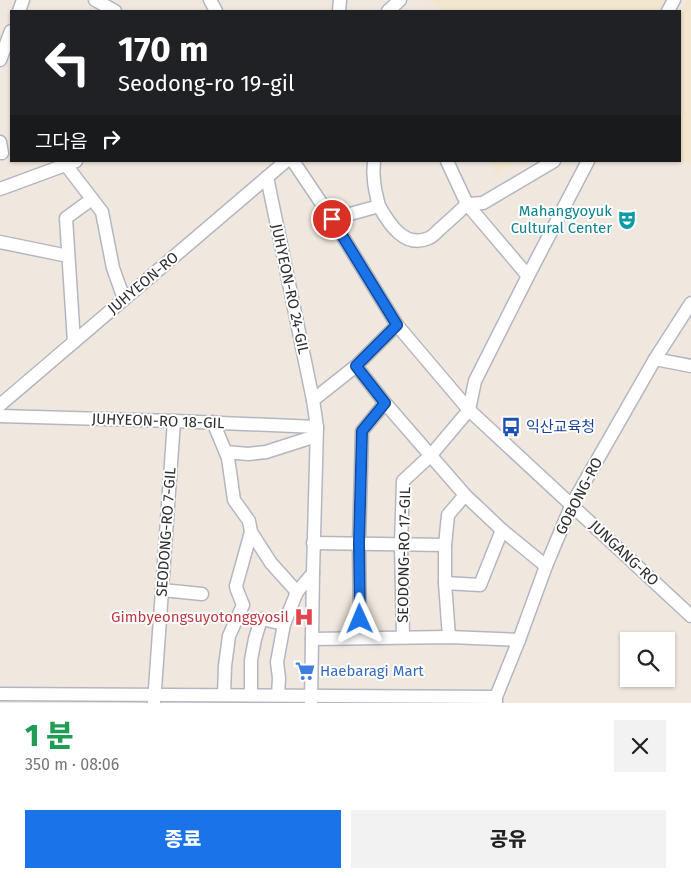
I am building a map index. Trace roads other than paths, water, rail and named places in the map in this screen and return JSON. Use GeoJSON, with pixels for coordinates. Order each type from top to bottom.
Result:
{"type":"FeatureCollection","features":[{"type":"Feature","properties":{"kind":"street"},"geometry":{"type":"LineString","coordinates":[[95,0],[113,10]]}},
{"type":"Feature","properties":{"kind":"street"},"geometry":{"type":"LineString","coordinates":[[0,60],[10,34]]}},
{"type":"Feature","properties":{"kind":"street","name":"JUHYEON-RO"},"geometry":{"type":"LineString","coordinates":[[0,405],[285,162]]}},
{"type":"Feature","properties":{"kind":"street","name":"JUNGANG-RO"},"geometry":{"type":"LineString","coordinates":[[294,162],[332,219],[397,325],[469,410],[691,616]]}},
{"type":"Feature","properties":{"kind":"street"},"geometry":{"type":"LineString","coordinates":[[374,162],[372,172],[379,206],[387,222],[398,234],[410,240],[422,240],[431,237],[467,204],[483,203],[552,162]]}},
{"type":"Feature","properties":{"kind":"street"},"geometry":{"type":"LineString","coordinates":[[447,162],[467,204],[528,276]]}},
{"type":"Feature","properties":{"kind":"street"},"geometry":{"type":"LineString","coordinates":[[469,410],[476,381],[586,162]]}},
{"type":"Feature","properties":{"kind":"street"},"geometry":{"type":"LineString","coordinates":[[0,189],[71,163],[92,199],[102,212],[113,268],[124,299]]}},
{"type":"Feature","properties":{"kind":"street","name":"JUHYEON-RO 24-GIL"},"geometry":{"type":"LineString","coordinates":[[267,177],[313,400],[316,431],[311,699]]}},
{"type":"Feature","properties":{"kind":"street"},"geometry":{"type":"LineString","coordinates":[[74,342],[66,218],[92,199]]}},
{"type":"Feature","properties":{"kind":"street"},"geometry":{"type":"LineString","coordinates":[[332,219],[379,206]]}},
{"type":"Feature","properties":{"kind":"street"},"geometry":{"type":"LineString","coordinates":[[0,242],[68,256]]}},
{"type":"Feature","properties":{"kind":"street","name":"GOBONG-RO"},"geometry":{"type":"LineString","coordinates":[[496,700],[546,566],[572,504],[655,360],[691,303]]}},
{"type":"Feature","properties":{"kind":"street"},"geometry":{"type":"LineString","coordinates":[[313,400],[356,366],[397,325]]}},
{"type":"Feature","properties":{"kind":"street"},"geometry":{"type":"LineString","coordinates":[[655,360],[691,366]]}},
{"type":"Feature","properties":{"kind":"street"},"geometry":{"type":"LineString","coordinates":[[356,366],[385,403],[465,496],[502,530],[546,566]]}},
{"type":"Feature","properties":{"kind":"street"},"geometry":{"type":"LineString","coordinates":[[360,638],[359,543],[362,431],[385,403]]}},
{"type":"Feature","properties":{"kind":"street","name":"SEODONG-RO 17-GIL"},"geometry":{"type":"LineString","coordinates":[[403,637],[401,545],[403,481],[431,456],[469,410]]}},
{"type":"Feature","properties":{"kind":"street","name":"JUHYEON-RO 18-GIL"},"geometry":{"type":"LineString","coordinates":[[0,416],[213,422],[316,431]]}},
{"type":"Feature","properties":{"kind":"street","name":"SEODONG-RO 7-GIL"},"geometry":{"type":"LineString","coordinates":[[154,699],[174,421]]}},
{"type":"Feature","properties":{"kind":"street"},"geometry":{"type":"LineString","coordinates":[[213,422],[228,458],[234,500],[248,522],[251,532],[271,563],[297,592]]}},
{"type":"Feature","properties":{"kind":"street"},"geometry":{"type":"LineString","coordinates":[[226,452],[248,454],[266,452],[316,431]]}},
{"type":"Feature","properties":{"kind":"street"},"geometry":{"type":"LineString","coordinates":[[449,637],[445,583],[445,545],[448,515],[465,496]]}},
{"type":"Feature","properties":{"kind":"street"},"geometry":{"type":"LineString","coordinates":[[445,583],[480,584],[502,530]]}},
{"type":"Feature","properties":{"kind":"street"},"geometry":{"type":"LineString","coordinates":[[224,695],[229,636],[242,605],[236,586],[251,532]]}},
{"type":"Feature","properties":{"kind":"street"},"geometry":{"type":"LineString","coordinates":[[313,543],[445,545]]}},
{"type":"Feature","properties":{"kind":"street"},"geometry":{"type":"LineString","coordinates":[[278,695],[278,662],[284,624],[297,592],[313,573]]}},
{"type":"Feature","properties":{"kind":"street"},"geometry":{"type":"LineString","coordinates":[[162,590],[202,594]]}},
{"type":"Feature","properties":{"kind":"street"},"geometry":{"type":"LineString","coordinates":[[251,695],[250,660],[261,619],[284,624]]}},
{"type":"Feature","properties":{"kind":"street"},"geometry":{"type":"LineString","coordinates":[[312,639],[449,637],[519,640]]}},
{"type":"Feature","properties":{"kind":"street"},"geometry":{"type":"LineString","coordinates":[[0,694],[32,699],[154,699],[224,695],[278,695],[311,699],[496,700]]}},
{"type":"Feature","properties":{"kind":"place","name":"Mahangyoyuk Cultural Center"},"geometry":{"type":"Point","coordinates":[627,220]}},
{"type":"Feature","properties":{"kind":"place","name":"익산교육청"},"geometry":{"type":"Point","coordinates":[511,427]}},
{"type":"Feature","properties":{"kind":"place","name":"Gimbyeongsuyotonggyosil"},"geometry":{"type":"Point","coordinates":[304,617]}},
{"type":"Feature","properties":{"kind":"place","name":"Haebaragi Mart"},"geometry":{"type":"Point","coordinates":[305,671]}}]}
